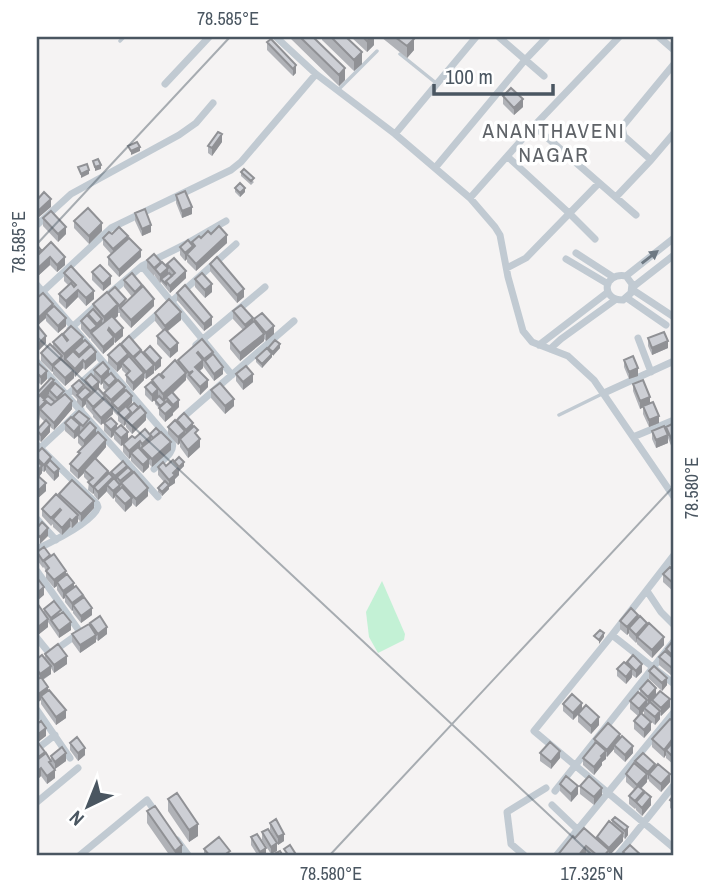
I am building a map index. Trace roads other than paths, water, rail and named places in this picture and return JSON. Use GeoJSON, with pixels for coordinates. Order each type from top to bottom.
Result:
{"type":"FeatureCollection","features":[{"type":"Feature","properties":{"kind":"street"},"geometry":{"type":"LineString","coordinates":[[165,84],[209,37]]}},
{"type":"Feature","properties":{"kind":"street"},"geometry":{"type":"LineString","coordinates":[[276,37],[316,74],[395,134],[470,198],[500,235],[523,331],[532,342],[568,356],[594,380],[673,493]]}},
{"type":"Feature","properties":{"kind":"street"},"geometry":{"type":"LineString","coordinates":[[395,134],[476,37]]}},
{"type":"Feature","properties":{"kind":"street"},"geometry":{"type":"LineString","coordinates":[[499,37],[544,76]]}},
{"type":"Feature","properties":{"kind":"street"},"geometry":{"type":"LineString","coordinates":[[435,168],[547,37]]}},
{"type":"Feature","properties":{"kind":"street"},"geometry":{"type":"LineString","coordinates":[[470,198],[619,37]]}},
{"type":"Feature","properties":{"kind":"street"},"geometry":{"type":"LineString","coordinates":[[659,37],[674,50]]}},
{"type":"Feature","properties":{"kind":"street"},"geometry":{"type":"LineString","coordinates":[[651,160],[624,135],[622,127],[674,64]]}},
{"type":"Feature","properties":{"kind":"street"},"geometry":{"type":"LineString","coordinates":[[154,469],[174,448],[172,442],[73,326],[39,292],[111,228],[230,170],[241,162],[316,74]]}},
{"type":"Feature","properties":{"kind":"street"},"geometry":{"type":"LineString","coordinates":[[37,225],[71,194],[179,135],[196,123],[214,103]]}},
{"type":"Feature","properties":{"kind":"street"},"geometry":{"type":"LineString","coordinates":[[534,126],[636,215]]}},
{"type":"Feature","properties":{"kind":"street"},"geometry":{"type":"LineString","coordinates":[[615,197],[674,133]]}},
{"type":"Feature","properties":{"kind":"street"},"geometry":{"type":"LineString","coordinates":[[508,157],[595,239]]}},
{"type":"Feature","properties":{"kind":"street"},"geometry":{"type":"LineString","coordinates":[[507,268],[526,258],[599,183]]}},
{"type":"Feature","properties":{"kind":"street"},"geometry":{"type":"LineString","coordinates":[[64,335],[142,266],[226,221]]}},
{"type":"Feature","properties":{"kind":"street"},"geometry":{"type":"LineString","coordinates":[[626,276],[674,238]]}},
{"type":"Feature","properties":{"kind":"street"},"geometry":{"type":"LineString","coordinates":[[123,345],[236,244]]}},
{"type":"Feature","properties":{"kind":"street"},"geometry":{"type":"LineString","coordinates":[[576,253],[613,277]]}},
{"type":"Feature","properties":{"kind":"street"},"geometry":{"type":"LineString","coordinates":[[627,298],[633,288],[674,255]]}},
{"type":"Feature","properties":{"kind":"street"},"geometry":{"type":"LineString","coordinates":[[566,259],[608,288],[615,300]]}},
{"type":"Feature","properties":{"kind":"street"},"geometry":{"type":"LineString","coordinates":[[142,266],[232,374]]}},
{"type":"Feature","properties":{"kind":"street"},"geometry":{"type":"LineString","coordinates":[[540,345],[608,288],[613,277],[617,275],[626,276],[633,288],[674,317]]}},
{"type":"Feature","properties":{"kind":"street"},"geometry":{"type":"LineString","coordinates":[[193,348],[265,287]]}},
{"type":"Feature","properties":{"kind":"street"},"geometry":{"type":"LineString","coordinates":[[550,349],[615,300],[627,298],[666,325]]}},
{"type":"Feature","properties":{"kind":"street"},"geometry":{"type":"LineString","coordinates":[[165,433],[294,321]]}},
{"type":"Feature","properties":{"kind":"street"},"geometry":{"type":"LineString","coordinates":[[638,338],[651,372]]}},
{"type":"Feature","properties":{"kind":"street"},"geometry":{"type":"LineString","coordinates":[[46,352],[37,361],[158,497]]}},
{"type":"Feature","properties":{"kind":"street"},"geometry":{"type":"LineString","coordinates":[[68,395],[114,354]]}},
{"type":"Feature","properties":{"kind":"street"},"geometry":{"type":"LineString","coordinates":[[604,393],[674,361]]}},
{"type":"Feature","properties":{"kind":"street"},"geometry":{"type":"LineString","coordinates":[[135,398],[144,390]]}},
{"type":"Feature","properties":{"kind":"street"},"geometry":{"type":"LineString","coordinates":[[37,549],[93,516],[98,507],[38,448],[81,410]]}},
{"type":"Feature","properties":{"kind":"street"},"geometry":{"type":"LineString","coordinates":[[633,437],[674,420]]}},
{"type":"Feature","properties":{"kind":"street"},"geometry":{"type":"LineString","coordinates":[[37,519],[56,540]]}},
{"type":"Feature","properties":{"kind":"street"},"geometry":{"type":"LineString","coordinates":[[674,555],[671,564],[534,731],[674,848]]}},
{"type":"Feature","properties":{"kind":"street"},"geometry":{"type":"LineString","coordinates":[[37,571],[80,632]]}},
{"type":"Feature","properties":{"kind":"street"},"geometry":{"type":"LineString","coordinates":[[647,591],[660,612],[674,625]]}},
{"type":"Feature","properties":{"kind":"street"},"geometry":{"type":"LineString","coordinates":[[37,638],[46,656],[90,625]]}},
{"type":"Feature","properties":{"kind":"street"},"geometry":{"type":"LineString","coordinates":[[612,635],[674,684]]}},
{"type":"Feature","properties":{"kind":"street"},"geometry":{"type":"LineString","coordinates":[[555,791],[674,641]]}},
{"type":"Feature","properties":{"kind":"street"},"geometry":{"type":"LineString","coordinates":[[37,710],[70,758]]}},
{"type":"Feature","properties":{"kind":"street"},"geometry":{"type":"LineString","coordinates":[[556,856],[674,712]]}},
{"type":"Feature","properties":{"kind":"street"},"geometry":{"type":"LineString","coordinates":[[37,749],[55,735]]}},
{"type":"Feature","properties":{"kind":"street"},"geometry":{"type":"LineString","coordinates":[[37,802],[78,768]]}},
{"type":"Feature","properties":{"kind":"street"},"geometry":{"type":"LineString","coordinates":[[617,856],[674,785]]}},
{"type":"Feature","properties":{"kind":"street"},"geometry":{"type":"LineString","coordinates":[[524,856],[511,844],[507,812],[546,788]]}},
{"type":"Feature","properties":{"kind":"street"},"geometry":{"type":"LineString","coordinates":[[82,855],[147,800],[161,818]]}},
{"type":"Feature","properties":{"kind":"street"},"geometry":{"type":"LineString","coordinates":[[552,805],[578,830]]}},
{"type":"Feature","properties":{"kind":"street"},"geometry":{"type":"LineString","coordinates":[[175,837],[189,856]]}},
{"type":"Feature","properties":{"kind":"lane"},"geometry":{"type":"LineString","coordinates":[[337,91],[377,51]]}},
{"type":"Feature","properties":{"kind":"lane"},"geometry":{"type":"LineString","coordinates":[[400,54],[436,83]]}},
{"type":"Feature","properties":{"kind":"lane"},"geometry":{"type":"LineString","coordinates":[[559,415],[604,393]]}},
{"type":"Feature","properties":{"kind":"district","name":"ANANTHAVENI NAGAR"},"geometry":{"type":"Point","coordinates":[554,142]}}]}
